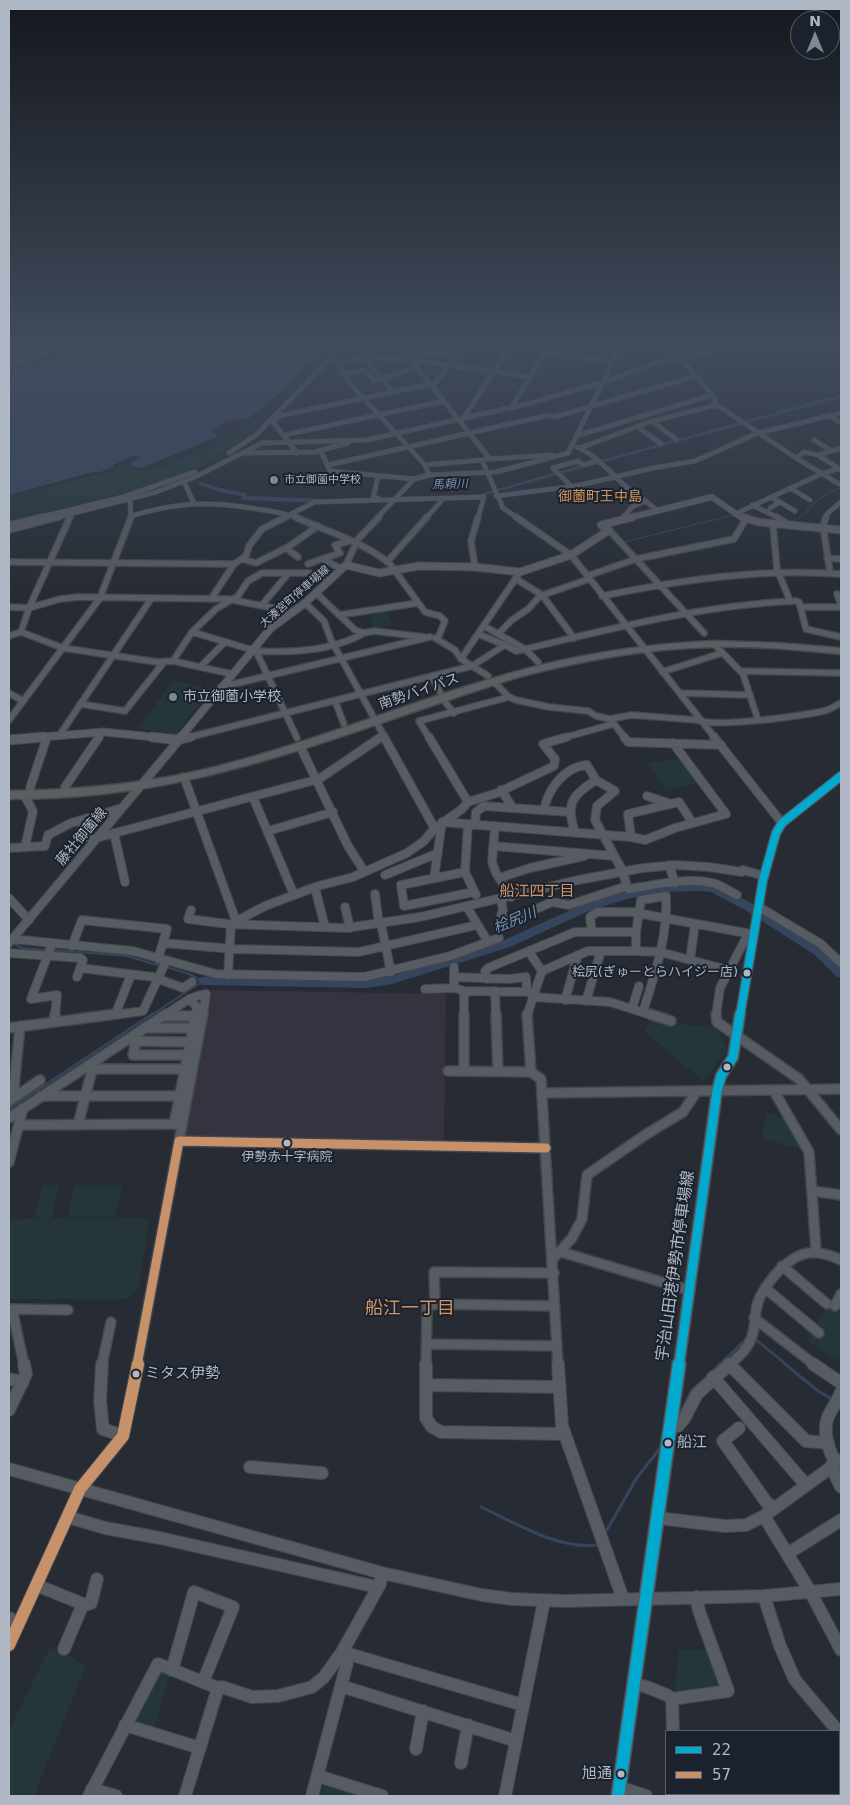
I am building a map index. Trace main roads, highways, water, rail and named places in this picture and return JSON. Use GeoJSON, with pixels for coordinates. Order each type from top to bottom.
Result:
{"type":"FeatureCollection","features":[{"type":"Feature","properties":{"kind":"highway","name":"南勢バイパス"},"geometry":{"type":"LineString","coordinates":[[9,789],[65,794],[142,785],[184,777],[374,718],[538,662],[579,652],[732,638],[841,645]]}},
{"type":"Feature","properties":{"kind":"highway","name":"南勢バイパス"},"geometry":{"type":"LineString","coordinates":[[491,678],[641,645],[797,646],[841,651]]}},
{"type":"Feature","properties":{"kind":"highway","name":"南勢バイパス"},"geometry":{"type":"LineString","coordinates":[[9,795],[232,759],[299,742],[344,724],[374,718]]}},
{"type":"Feature","properties":{"kind":"main road","name":"大湊宮町停車場線"},"geometry":{"type":"LineString","coordinates":[[9,740],[102,732],[179,740],[221,687],[255,650],[271,628],[305,603],[344,567],[379,573],[419,566],[475,567],[520,572],[570,555],[609,530],[602,525],[712,497],[735,514],[746,519],[773,525],[841,530]]}},
{"type":"Feature","properties":{"kind":"main road","name":"宇治山田港伊勢市停車場線"},"geometry":{"type":"LineString","coordinates":[[623,1793],[647,1598],[717,1091],[721,1076],[733,1057],[751,934],[758,912],[764,876],[776,833],[782,823],[841,776]]}},
{"type":"Feature","properties":{"kind":"water"},"geometry":{"type":"Polygon","coordinates":[[[9,427],[216,427],[211,430],[218,436],[142,468],[130,466],[132,462],[140,458],[140,456],[135,455],[100,472],[93,472],[9,495],[9,427]]]}},
{"type":"Feature","properties":{"kind":"waterway","name":"馬頼川"},"geometry":{"type":"LineString","coordinates":[[601,461],[726,427]]}},
{"type":"Feature","properties":{"kind":"waterway","name":"馬頼川"},"geometry":{"type":"LineString","coordinates":[[560,473],[595,463]]}},
{"type":"Feature","properties":{"kind":"waterway","name":"馬頼川"},"geometry":{"type":"LineString","coordinates":[[469,498],[557,473]]}},
{"type":"Feature","properties":{"kind":"waterway","name":"馬頼川"},"geometry":{"type":"LineString","coordinates":[[201,484],[223,491],[244,494],[244,498],[325,501]]}},
{"type":"Feature","properties":{"kind":"waterway"},"geometry":{"type":"LineString","coordinates":[[791,522],[809,511],[806,509],[831,491],[841,488]]}},
{"type":"Feature","properties":{"kind":"waterway"},"geometry":{"type":"LineString","coordinates":[[624,542],[734,515]]}},
{"type":"Feature","properties":{"kind":"waterway","name":"桧尻川"},"geometry":{"type":"LineString","coordinates":[[203,981],[367,984],[392,980],[506,944],[588,907],[627,895],[660,888],[700,887],[713,888],[749,907],[819,952],[841,974]]}},
{"type":"Feature","properties":{"kind":"waterway"},"geometry":{"type":"LineString","coordinates":[[16,945],[22,948],[48,950]]}},
{"type":"Feature","properties":{"kind":"waterway"},"geometry":{"type":"LineString","coordinates":[[53,950],[127,956],[161,966]]}},
{"type":"Feature","properties":{"kind":"waterway"},"geometry":{"type":"LineString","coordinates":[[150,1016],[203,981],[189,974],[166,967]]}},
{"type":"Feature","properties":{"kind":"waterway"},"geometry":{"type":"LineString","coordinates":[[9,1109],[152,1014]]}},
{"type":"Feature","properties":{"kind":"waterway"},"geometry":{"type":"LineString","coordinates":[[719,1365],[746,1339]]}},
{"type":"Feature","properties":{"kind":"waterway"},"geometry":{"type":"LineString","coordinates":[[755,1339],[787,1365]]}},
{"type":"Feature","properties":{"kind":"waterway"},"geometry":{"type":"LineString","coordinates":[[785,1364],[818,1391],[832,1399]]}},
{"type":"Feature","properties":{"kind":"waterway"},"geometry":{"type":"LineString","coordinates":[[712,1372],[719,1365]]}},
{"type":"Feature","properties":{"kind":"waterway"},"geometry":{"type":"LineString","coordinates":[[683,1408],[692,1390],[709,1375]]}},
{"type":"Feature","properties":{"kind":"waterway"},"geometry":{"type":"LineString","coordinates":[[607,1530],[636,1479],[661,1447]]}},
{"type":"Feature","properties":{"kind":"waterway"},"geometry":{"type":"LineString","coordinates":[[481,1507],[538,1534],[553,1539],[568,1543],[598,1545]]}},
{"type":"Feature","properties":{"kind":"place","name":"市立御薗中学校"},"geometry":{"type":"Point","coordinates":[274,480]}},
{"type":"Feature","properties":{"kind":"place","name":"市立御薗小学校"},"geometry":{"type":"Point","coordinates":[173,697]}},
{"type":"Feature","properties":{"kind":"place","name":"桧尻(ぎゅーとらハイジー店)"},"geometry":{"type":"Point","coordinates":[747,973]}},
{"type":"Feature","properties":{"kind":"place","name":"伊勢赤十字病院"},"geometry":{"type":"Point","coordinates":[287,1143]}},
{"type":"Feature","properties":{"kind":"place","name":"ミタス伊勢"},"geometry":{"type":"Point","coordinates":[136,1374]}},
{"type":"Feature","properties":{"kind":"place","name":"船江"},"geometry":{"type":"Point","coordinates":[668,1443]}},
{"type":"Feature","properties":{"kind":"place","name":"旭通"},"geometry":{"type":"Point","coordinates":[621,1774]}},
{"type":"Feature","properties":{"kind":"district","name":"御薗町王中島"},"geometry":{"type":"Point","coordinates":[600,497]}},
{"type":"Feature","properties":{"kind":"district","name":"船江四丁目"},"geometry":{"type":"Point","coordinates":[537,892]}},
{"type":"Feature","properties":{"kind":"district","name":"船江一丁目"},"geometry":{"type":"Point","coordinates":[410,1309]}}]}
